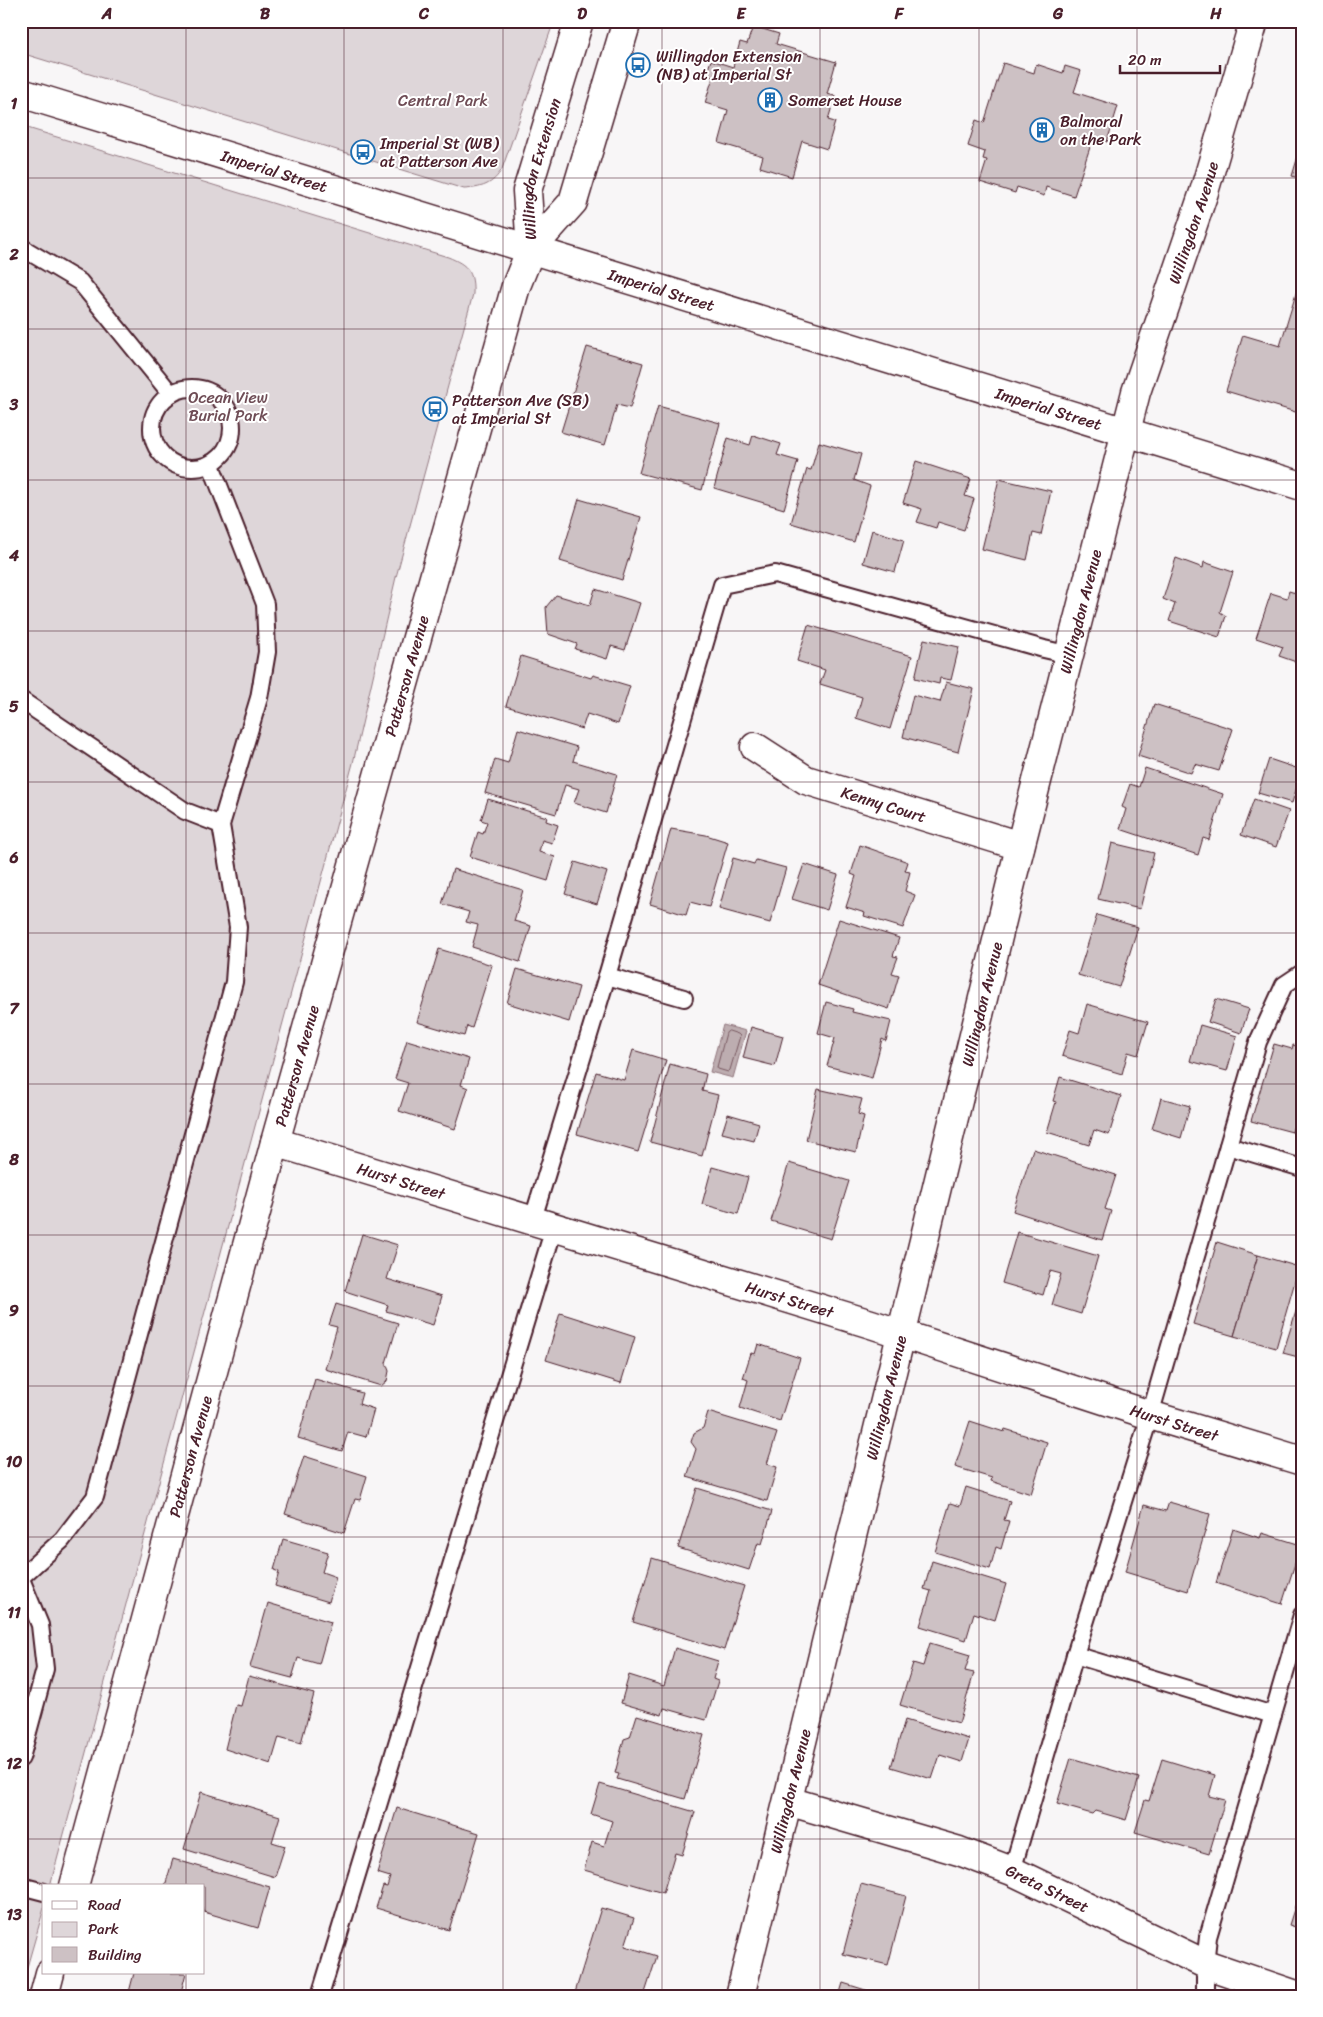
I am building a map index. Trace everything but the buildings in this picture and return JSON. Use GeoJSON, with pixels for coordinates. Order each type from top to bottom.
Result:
{"type":"FeatureCollection","features":[{"type":"Feature","properties":{"kind":"street","name":"Willingdon Extension"},"geometry":{"type":"LineString","coordinates":[[531,249],[527,191],[579,21]]}},
{"type":"Feature","properties":{"kind":"street","name":"Willingdon Extension"},"geometry":{"type":"LineString","coordinates":[[531,249],[573,202],[627,21]]}},
{"type":"Feature","properties":{"kind":"street","name":"Willingdon Avenue"},"geometry":{"type":"LineString","coordinates":[[740,1996],[1020,846],[1136,392],[1204,192],[1254,21]]}},
{"type":"Feature","properties":{"kind":"street","name":"Imperial Street"},"geometry":{"type":"LineString","coordinates":[[21,93],[1302,486]]}},
{"type":"Feature","properties":{"kind":"street","name":"Patterson Avenue"},"geometry":{"type":"LineString","coordinates":[[75,1884],[275,1142],[516,286],[531,249]]}},
{"type":"Feature","properties":{"kind":"street","name":"Kenny Court"},"geometry":{"type":"LineString","coordinates":[[755,747],[806,780],[1020,846]]}},
{"type":"Feature","properties":{"kind":"street","name":"Hurst Street"},"geometry":{"type":"LineString","coordinates":[[275,1142],[902,1335],[1302,1462]]}},
{"type":"Feature","properties":{"kind":"street","name":"Greta Street"},"geometry":{"type":"LineString","coordinates":[[788,1801],[959,1852],[1012,1871],[1205,1964],[1300,1996]]}},
{"type":"Feature","properties":{"kind":"street"},"geometry":{"type":"LineString","coordinates":[[44,1996],[50,1974]]}},
{"type":"Feature","properties":{"kind":"lane"},"geometry":{"type":"LineString","coordinates":[[21,247],[80,282],[171,394]]}},
{"type":"Feature","properties":{"kind":"lane"},"geometry":{"type":"LineString","coordinates":[[197,388],[210,392],[221,399],[229,410],[233,422],[231,441],[221,458],[211,465],[188,469],[176,466],[159,451],[153,439],[154,414],[161,402],[171,394],[184,389],[197,388]]}},
{"type":"Feature","properties":{"kind":"lane"},"geometry":{"type":"LineString","coordinates":[[21,1758],[45,1669],[40,1626],[21,1578],[62,1540],[96,1497],[234,982],[238,928],[221,825],[259,698],[267,652],[264,604],[211,465]]}},
{"type":"Feature","properties":{"kind":"lane"},"geometry":{"type":"LineString","coordinates":[[320,1996],[543,1225],[607,976],[722,585],[775,574],[1070,655]]}},
{"type":"Feature","properties":{"kind":"lane"},"geometry":{"type":"LineString","coordinates":[[21,700],[185,812],[221,825]]}},
{"type":"Feature","properties":{"kind":"lane"},"geometry":{"type":"LineString","coordinates":[[1012,1871],[1075,1655],[1150,1415],[1258,1042],[1284,985],[1302,973]]}},
{"type":"Feature","properties":{"kind":"lane"},"geometry":{"type":"LineString","coordinates":[[607,976],[684,998]]}},
{"type":"Feature","properties":{"kind":"lane"},"geometry":{"type":"LineString","coordinates":[[1228,1146],[1302,1168]]}},
{"type":"Feature","properties":{"kind":"lane"},"geometry":{"type":"LineString","coordinates":[[1205,1996],[1205,1964],[1208,1937],[1302,1615]]}},
{"type":"Feature","properties":{"kind":"lane"},"geometry":{"type":"LineString","coordinates":[[1075,1655],[1273,1715]]}},
{"type":"Feature","properties":{"kind":"lane"},"geometry":{"type":"LineString","coordinates":[[21,1886],[42,1891]]}},
{"type":"Feature","properties":{"kind":"green space","name":"Central Park"},"geometry":{"type":"Polygon","coordinates":[[[21,21],[554,21],[502,169],[495,179],[486,185],[464,189],[21,53],[21,21]]]}},
{"type":"Feature","properties":{"kind":"green space","name":"Ocean View Burial Park"},"geometry":{"type":"Polygon","coordinates":[[[21,126],[448,257],[465,266],[468,270],[471,275],[473,294],[396,577],[353,763],[51,1884],[42,1884],[42,1915],[21,1988],[21,126]]]}},
{"type":"Feature","properties":{"kind":"water"},"geometry":{"type":"Polygon","coordinates":[[[723,1025],[746,1031],[733,1078],[710,1072],[723,1025]]]}},
{"type":"Feature","properties":{"kind":"place","name":"Willingdon Extension (NB) at Imperial St"},"geometry":{"type":"Point","coordinates":[638,65]}},
{"type":"Feature","properties":{"kind":"place","name":"Somerset House"},"geometry":{"type":"Point","coordinates":[770,100]}},
{"type":"Feature","properties":{"kind":"place","name":"Balmoral on the Park"},"geometry":{"type":"Point","coordinates":[1042,130]}},
{"type":"Feature","properties":{"kind":"place","name":"Imperial St (WB) at Patterson Ave"},"geometry":{"type":"Point","coordinates":[363,152]}},
{"type":"Feature","properties":{"kind":"place","name":"Patterson Ave (SB) at Imperial St"},"geometry":{"type":"Point","coordinates":[435,409]}}]}
